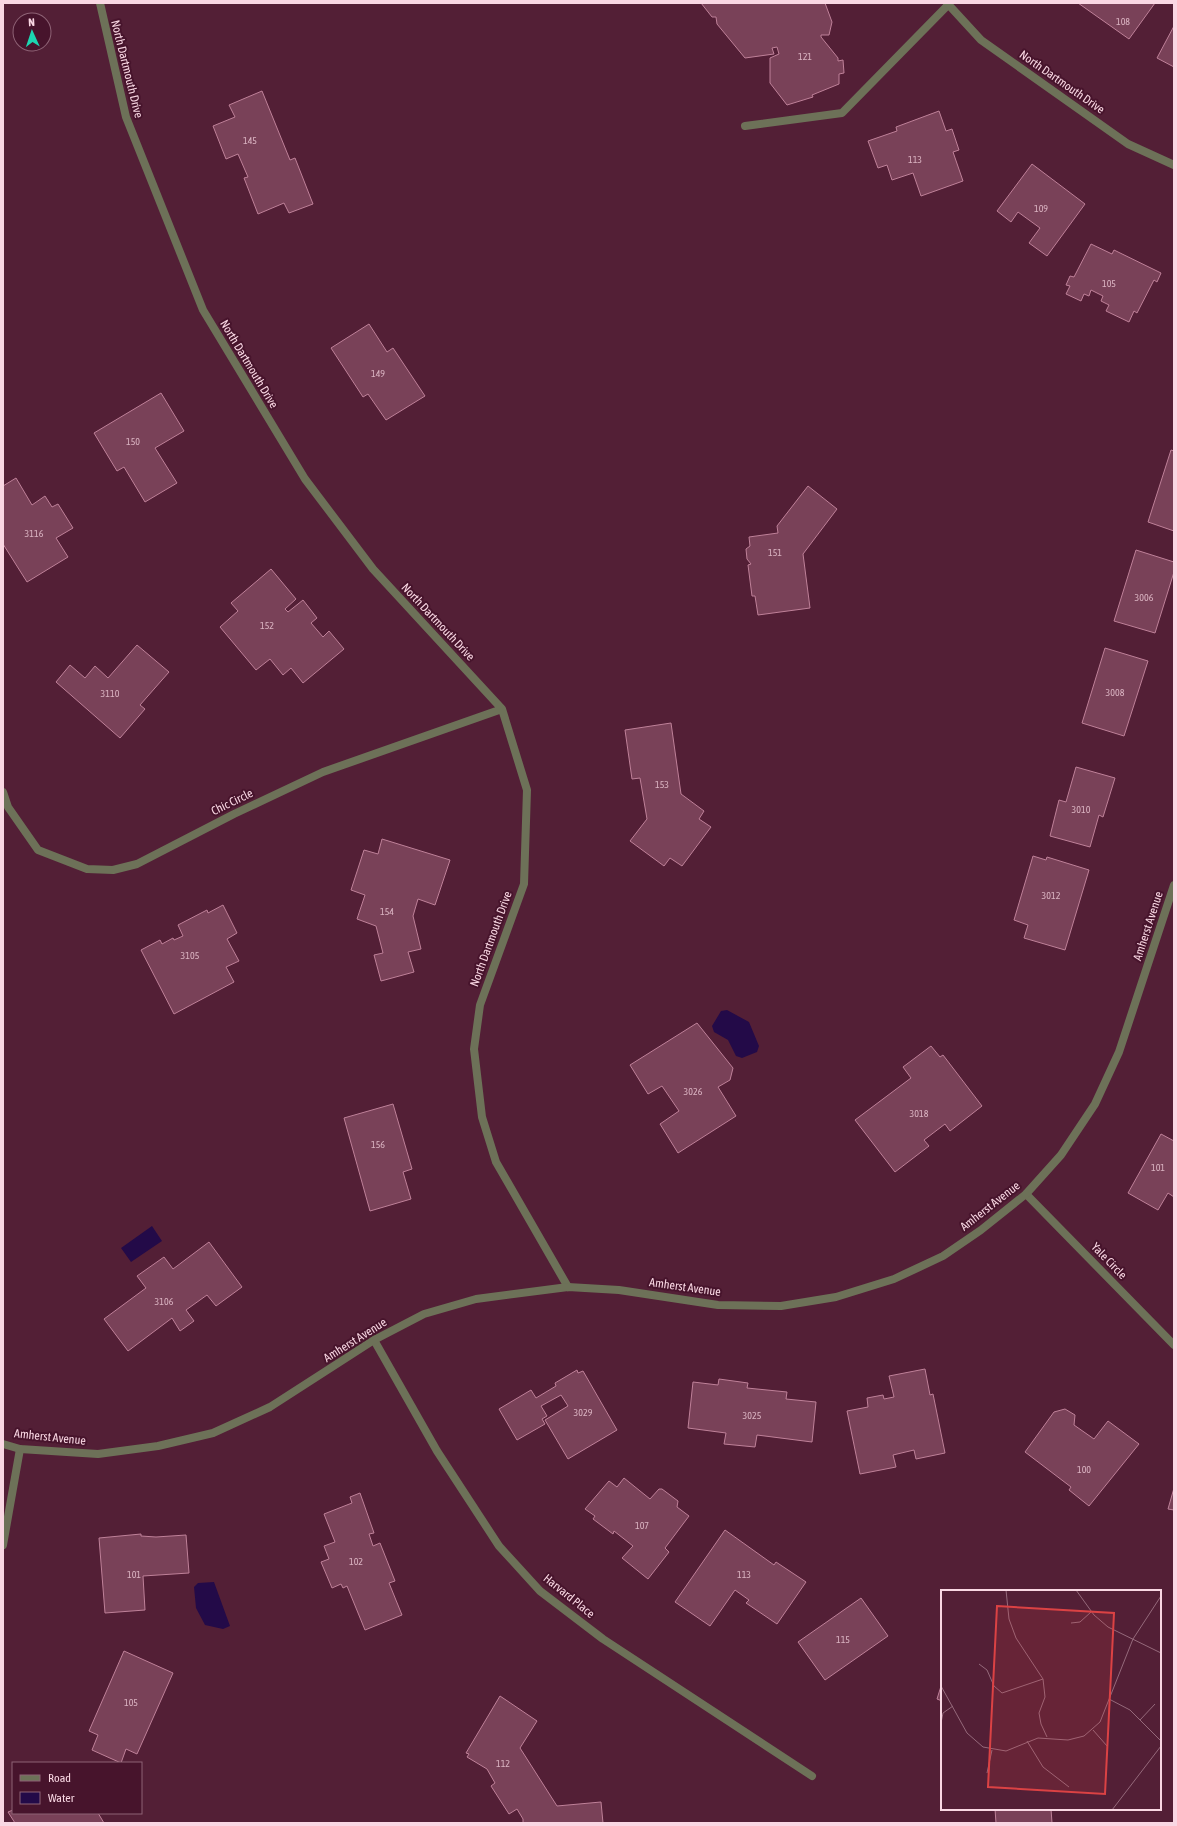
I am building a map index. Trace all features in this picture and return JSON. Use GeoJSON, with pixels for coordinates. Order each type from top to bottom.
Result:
{"type":"FeatureCollection","features":[{"type":"Feature","properties":{"kind":"street","name":"North Dartmouth Drive"},"geometry":{"type":"LineString","coordinates":[[100,3],[126,117],[203,310],[305,479],[373,570],[502,709],[526,790],[524,884],[480,1004],[474,1049],[482,1117],[496,1162],[568,1287]]}},
{"type":"Feature","properties":{"kind":"street","name":"North Dartmouth Drive"},"geometry":{"type":"LineString","coordinates":[[947,4],[981,40],[1128,144],[1174,165]]}},
{"type":"Feature","properties":{"kind":"street"},"geometry":{"type":"LineString","coordinates":[[745,126],[842,113],[947,4]]}},
{"type":"Feature","properties":{"kind":"street","name":"Chic Circle"},"geometry":{"type":"LineString","coordinates":[[3,792],[8,807],[38,850],[87,869],[113,870],[137,864],[234,814],[323,772],[502,709]]}},
{"type":"Feature","properties":{"kind":"street","name":"Amherst Avenue"},"geometry":{"type":"LineString","coordinates":[[3,1444],[20,1449],[98,1454],[158,1446],[213,1432],[270,1407],[374,1340],[424,1314],[476,1299],[568,1287],[619,1290],[718,1304],[781,1306],[836,1297],[894,1278],[943,1256],[981,1230],[1026,1194],[1061,1155],[1095,1104],[1119,1052],[1174,885]]}},
{"type":"Feature","properties":{"kind":"street","name":"Yale Circle"},"geometry":{"type":"LineString","coordinates":[[1026,1194],[1174,1345]]}},
{"type":"Feature","properties":{"kind":"street","name":"Harvard Place"},"geometry":{"type":"LineString","coordinates":[[374,1340],[437,1451],[499,1546],[540,1591],[603,1639],[812,1776]]}},
{"type":"Feature","properties":{"kind":"street"},"geometry":{"type":"LineString","coordinates":[[3,1545],[20,1449]]}},
{"type":"Feature","properties":{"kind":"water"},"geometry":{"type":"Polygon","coordinates":[[[727,1010],[749,1022],[759,1046],[757,1052],[742,1058],[736,1056],[728,1040],[714,1032],[712,1026],[721,1011],[727,1010]]]}},
{"type":"Feature","properties":{"kind":"water"},"geometry":{"type":"Polygon","coordinates":[[[152,1226],[162,1241],[131,1262],[121,1248],[152,1226]]]}},
{"type":"Feature","properties":{"kind":"water"},"geometry":{"type":"Polygon","coordinates":[[[214,1582],[230,1626],[223,1629],[205,1625],[196,1608],[194,1587],[198,1583],[214,1582]]]}},
{"type":"Feature","properties":{"kind":"building"},"geometry":{"type":"Polygon","coordinates":[[[701,3],[825,3],[832,22],[829,35],[821,35],[821,37],[838,58],[838,61],[843,60],[844,73],[839,74],[839,84],[812,95],[813,97],[787,105],[770,83],[770,58],[779,54],[777,47],[772,48],[774,54],[745,58],[717,24],[716,17],[712,17],[701,3]]]}},
{"type":"Feature","properties":{"kind":"building"},"geometry":{"type":"Polygon","coordinates":[[[1078,3],[1155,3],[1129,39],[1078,3]]]}},
{"type":"Feature","properties":{"kind":"building"},"geometry":{"type":"Polygon","coordinates":[[[1174,26],[1174,67],[1157,58],[1174,26]]]}},
{"type":"Feature","properties":{"kind":"building"},"geometry":{"type":"Polygon","coordinates":[[[262,91],[290,160],[295,158],[313,204],[289,213],[284,203],[258,214],[244,178],[248,177],[238,154],[226,159],[213,126],[235,117],[229,105],[262,91]]]}},
{"type":"Feature","properties":{"kind":"building"},"geometry":{"type":"Polygon","coordinates":[[[939,111],[946,131],[952,129],[959,150],[953,152],[963,181],[921,196],[913,173],[892,180],[887,165],[878,168],[868,141],[897,131],[896,127],[939,111]]]}},
{"type":"Feature","properties":{"kind":"building"},"geometry":{"type":"Polygon","coordinates":[[[1032,164],[1085,204],[1047,256],[1029,243],[1040,228],[1018,212],[1011,222],[997,211],[1032,164]]]}},
{"type":"Feature","properties":{"kind":"building"},"geometry":{"type":"Polygon","coordinates":[[[1091,244],[1112,254],[1114,250],[1161,273],[1157,282],[1154,280],[1137,313],[1134,311],[1129,322],[1106,311],[1109,305],[1101,301],[1103,296],[1091,290],[1089,296],[1084,294],[1081,301],[1066,294],[1070,286],[1066,285],[1070,276],[1074,277],[1091,244]]]}},
{"type":"Feature","properties":{"kind":"building"},"geometry":{"type":"Polygon","coordinates":[[[369,324],[387,352],[393,348],[425,396],[386,420],[368,394],[363,397],[331,348],[369,324]]]}},
{"type":"Feature","properties":{"kind":"building"},"geometry":{"type":"Polygon","coordinates":[[[161,393],[184,431],[155,448],[177,483],[145,502],[124,467],[117,471],[94,433],[161,393]]]}},
{"type":"Feature","properties":{"kind":"building"},"geometry":{"type":"Polygon","coordinates":[[[1171,450],[1174,451],[1174,531],[1148,522],[1171,450]]]}},
{"type":"Feature","properties":{"kind":"building"},"geometry":{"type":"Polygon","coordinates":[[[16,478],[32,505],[45,496],[52,507],[58,504],[73,528],[56,538],[68,557],[27,582],[3,544],[3,486],[16,478]]]}},
{"type":"Feature","properties":{"kind":"building"},"geometry":{"type":"Polygon","coordinates":[[[808,486],[837,509],[803,554],[810,608],[758,615],[755,596],[752,596],[748,565],[751,564],[747,559],[746,549],[750,546],[749,537],[778,533],[777,526],[808,486]]]}},
{"type":"Feature","properties":{"kind":"building"},"geometry":{"type":"Polygon","coordinates":[[[1136,550],[1174,562],[1174,572],[1155,633],[1114,621],[1136,550]]]}},
{"type":"Feature","properties":{"kind":"building"},"geometry":{"type":"Polygon","coordinates":[[[271,569],[296,599],[285,609],[288,612],[303,600],[317,618],[311,623],[323,637],[329,631],[344,649],[303,683],[291,668],[283,675],[270,659],[256,670],[220,627],[238,611],[231,603],[271,569]]]}},
{"type":"Feature","properties":{"kind":"building"},"geometry":{"type":"Polygon","coordinates":[[[137,645],[169,672],[140,705],[145,709],[120,738],[56,682],[70,665],[85,678],[95,666],[108,678],[137,645]]]}},
{"type":"Feature","properties":{"kind":"building"},"geometry":{"type":"Polygon","coordinates":[[[1105,648],[1148,661],[1124,736],[1082,723],[1105,648]]]}},
{"type":"Feature","properties":{"kind":"building"},"geometry":{"type":"Polygon","coordinates":[[[671,723],[681,794],[704,811],[699,819],[711,827],[682,866],[670,858],[664,866],[630,841],[647,819],[640,778],[632,779],[625,730],[671,723]]]}},
{"type":"Feature","properties":{"kind":"building"},"geometry":{"type":"Polygon","coordinates":[[[1076,767],[1115,778],[1103,817],[1099,815],[1090,847],[1050,836],[1059,800],[1066,802],[1076,767]]]}},
{"type":"Feature","properties":{"kind":"building"},"geometry":{"type":"Polygon","coordinates":[[[382,839],[450,860],[435,905],[418,899],[413,916],[421,949],[408,952],[414,972],[381,981],[374,955],[383,953],[376,926],[357,919],[365,895],[351,890],[364,850],[378,854],[382,839]]]}},
{"type":"Feature","properties":{"kind":"building"},"geometry":{"type":"Polygon","coordinates":[[[1033,856],[1046,860],[1047,857],[1089,870],[1065,950],[1024,938],[1028,925],[1014,920],[1033,856]]]}},
{"type":"Feature","properties":{"kind":"building"},"geometry":{"type":"Polygon","coordinates":[[[223,905],[237,933],[227,939],[239,961],[226,967],[234,982],[174,1014],[141,950],[160,940],[162,944],[173,938],[174,940],[183,936],[178,925],[207,910],[208,913],[223,905]]]}},
{"type":"Feature","properties":{"kind":"building"},"geometry":{"type":"Polygon","coordinates":[[[697,1023],[733,1068],[730,1080],[718,1087],[736,1116],[678,1153],[660,1124],[679,1111],[662,1086],[648,1094],[630,1065],[697,1023]]]}},
{"type":"Feature","properties":{"kind":"building"},"geometry":{"type":"Polygon","coordinates":[[[931,1046],[940,1057],[943,1055],[982,1106],[950,1131],[945,1124],[924,1140],[929,1146],[895,1172],[855,1120],[911,1078],[903,1067],[931,1046]]]}},
{"type":"Feature","properties":{"kind":"building"},"geometry":{"type":"Polygon","coordinates":[[[393,1104],[412,1169],[403,1172],[411,1199],[370,1211],[344,1118],[393,1104]]]}},
{"type":"Feature","properties":{"kind":"building"},"geometry":{"type":"Polygon","coordinates":[[[1161,1134],[1174,1141],[1174,1197],[1168,1193],[1158,1210],[1128,1193],[1161,1134]]]}},
{"type":"Feature","properties":{"kind":"building"},"geometry":{"type":"Polygon","coordinates":[[[209,1242],[242,1287],[216,1306],[207,1295],[186,1310],[194,1321],[180,1331],[172,1318],[128,1351],[104,1319],[146,1288],[137,1276],[164,1257],[173,1269],[209,1242]]]}},
{"type":"Feature","properties":{"kind":"building"},"geometry":{"type":"Polygon","coordinates":[[[925,1369],[930,1395],[933,1394],[945,1453],[916,1459],[914,1450],[893,1455],[896,1467],[860,1474],[847,1411],[868,1407],[867,1398],[883,1395],[884,1399],[894,1397],[889,1376],[925,1369]]]}},
{"type":"Feature","properties":{"kind":"building"},"geometry":{"type":"Polygon","coordinates":[[[577,1370],[578,1373],[583,1371],[617,1430],[568,1459],[545,1420],[568,1406],[561,1395],[541,1406],[547,1416],[542,1419],[545,1424],[517,1440],[499,1409],[531,1390],[536,1398],[556,1386],[555,1383],[577,1370]]]}},
{"type":"Feature","properties":{"kind":"building"},"geometry":{"type":"Polygon","coordinates":[[[719,1379],[748,1383],[747,1388],[787,1392],[786,1399],[816,1402],[812,1442],[757,1435],[755,1447],[724,1444],[726,1433],[688,1428],[693,1382],[718,1385],[719,1379]]]}},
{"type":"Feature","properties":{"kind":"building"},"geometry":{"type":"Polygon","coordinates":[[[1065,1409],[1075,1415],[1074,1425],[1094,1439],[1108,1421],[1139,1444],[1089,1506],[1069,1490],[1071,1487],[1025,1452],[1054,1412],[1065,1409]]]}},
{"type":"Feature","properties":{"kind":"building"},"geometry":{"type":"Polygon","coordinates":[[[624,1478],[650,1499],[659,1489],[662,1489],[678,1501],[677,1507],[689,1516],[665,1548],[669,1552],[648,1579],[622,1558],[633,1546],[614,1531],[613,1534],[593,1519],[595,1516],[585,1509],[609,1481],[617,1487],[624,1478]]]}},
{"type":"Feature","properties":{"kind":"building"},"geometry":{"type":"Polygon","coordinates":[[[1174,1488],[1174,1510],[1168,1509],[1174,1488]]]}},
{"type":"Feature","properties":{"kind":"building"},"geometry":{"type":"Polygon","coordinates":[[[360,1493],[374,1533],[369,1534],[373,1546],[380,1543],[395,1581],[389,1583],[402,1615],[365,1630],[347,1586],[343,1588],[341,1584],[332,1588],[321,1562],[329,1559],[324,1546],[335,1542],[324,1514],[352,1503],[350,1497],[360,1493]]]}},
{"type":"Feature","properties":{"kind":"building"},"geometry":{"type":"Polygon","coordinates":[[[725,1530],[774,1565],[776,1562],[806,1582],[777,1624],[746,1603],[749,1600],[735,1590],[710,1626],[675,1602],[725,1530]]]}},
{"type":"Feature","properties":{"kind":"building"},"geometry":{"type":"Polygon","coordinates":[[[141,1534],[141,1536],[156,1537],[186,1535],[189,1573],[143,1576],[145,1610],[105,1613],[99,1538],[141,1534]]]}},
{"type":"Feature","properties":{"kind":"building"},"geometry":{"type":"Polygon","coordinates":[[[861,1598],[888,1636],[825,1680],[798,1642],[861,1598]]]}},
{"type":"Feature","properties":{"kind":"building"},"geometry":{"type":"Polygon","coordinates":[[[124,1651],[173,1673],[137,1754],[126,1749],[121,1762],[119,1762],[92,1750],[98,1735],[89,1731],[124,1651]]]}},
{"type":"Feature","properties":{"kind":"building"},"geometry":{"type":"Polygon","coordinates":[[[941,1686],[941,1701],[937,1699],[941,1686]]]}},
{"type":"Feature","properties":{"kind":"building"},"geometry":{"type":"Polygon","coordinates":[[[500,1696],[537,1721],[520,1748],[557,1806],[601,1802],[603,1823],[523,1823],[523,1819],[517,1809],[509,1814],[491,1786],[495,1783],[487,1769],[467,1757],[469,1754],[466,1753],[500,1696]]]}},
{"type":"Feature","properties":{"kind":"building"},"geometry":{"type":"Polygon","coordinates":[[[12,1810],[12,1814],[99,1814],[104,1823],[15,1823],[8,1812],[12,1810]]]}},
{"type":"Feature","properties":{"kind":"building"},"geometry":{"type":"Polygon","coordinates":[[[995,1810],[1051,1810],[1052,1823],[996,1823],[995,1810]]]}}]}
